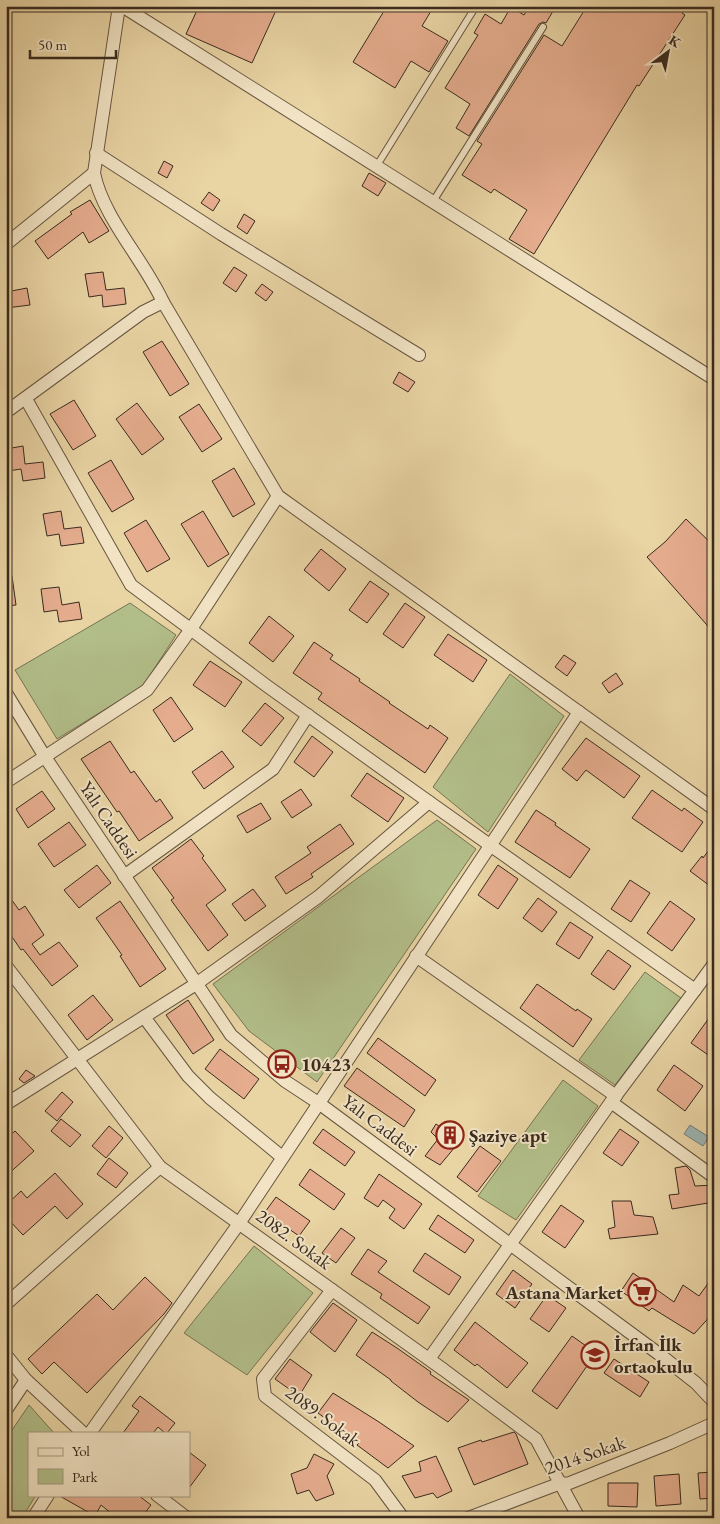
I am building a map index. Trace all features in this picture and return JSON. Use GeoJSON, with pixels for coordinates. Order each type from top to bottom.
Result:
{"type":"FeatureCollection","features":[{"type":"Feature","properties":{"kind":"street"},"geometry":{"type":"LineString","coordinates":[[714,379],[121,6],[96,154],[94,173],[96,187],[278,496],[714,809]]}},
{"type":"Feature","properties":{"kind":"street"},"geometry":{"type":"LineString","coordinates":[[96,154],[221,234],[419,355]]}},
{"type":"Feature","properties":{"kind":"street"},"geometry":{"type":"LineString","coordinates":[[6,244],[94,173]]}},
{"type":"Feature","properties":{"kind":"street"},"geometry":{"type":"LineString","coordinates":[[6,412],[143,312],[163,302]]}},
{"type":"Feature","properties":{"kind":"street"},"geometry":{"type":"LineString","coordinates":[[26,399],[131,585],[428,802],[695,990]]}},
{"type":"Feature","properties":{"kind":"street"},"geometry":{"type":"LineString","coordinates":[[6,782],[147,690],[278,496]]}},
{"type":"Feature","properties":{"kind":"street","name":"Yalı Caddesi"},"geometry":{"type":"LineString","coordinates":[[6,693],[45,757],[231,1035],[285,1081],[320,1104],[659,1354],[696,1383],[714,1402]]}},
{"type":"Feature","properties":{"kind":"street"},"geometry":{"type":"LineString","coordinates":[[91,1432],[240,1222],[579,712]]}},
{"type":"Feature","properties":{"kind":"street"},"geometry":{"type":"LineString","coordinates":[[124,876],[273,769],[308,715]]}},
{"type":"Feature","properties":{"kind":"street"},"geometry":{"type":"LineString","coordinates":[[6,1104],[196,984],[318,897],[428,802]]}},
{"type":"Feature","properties":{"kind":"street"},"geometry":{"type":"LineString","coordinates":[[416,956],[614,1099],[714,1177]]}},
{"type":"Feature","properties":{"kind":"street"},"geometry":{"type":"LineString","coordinates":[[429,1359],[614,1099],[714,964]]}},
{"type":"Feature","properties":{"kind":"street","name":"2082. Sokak"},"geometry":{"type":"LineString","coordinates":[[6,966],[160,1167],[240,1222],[536,1439],[579,1518]]}},
{"type":"Feature","properties":{"kind":"street"},"geometry":{"type":"LineString","coordinates":[[144,1017],[188,1076],[210,1098],[282,1157]]}},
{"type":"Feature","properties":{"kind":"street"},"geometry":{"type":"LineString","coordinates":[[6,1304],[160,1167]]}},
{"type":"Feature","properties":{"kind":"street","name":"2089. Sokak"},"geometry":{"type":"LineString","coordinates":[[332,1290],[262,1379],[265,1396],[375,1480],[403,1518]]}},
{"type":"Feature","properties":{"kind":"street"},"geometry":{"type":"LineString","coordinates":[[6,1355],[26,1380],[82,1432]]}},
{"type":"Feature","properties":{"kind":"street"},"geometry":{"type":"LineString","coordinates":[[6,1410],[26,1380]]}},
{"type":"Feature","properties":{"kind":"street","name":"2014 Sokak"},"geometry":{"type":"LineString","coordinates":[[468,1518],[561,1483],[567,1484],[604,1470],[714,1424]]}},
{"type":"Feature","properties":{"kind":"street"},"geometry":{"type":"LineString","coordinates":[[33,1518],[47,1496]]}},
{"type":"Feature","properties":{"kind":"street"},"geometry":{"type":"LineString","coordinates":[[159,1496],[187,1518]]}},
{"type":"Feature","properties":{"kind":"lane"},"geometry":{"type":"LineString","coordinates":[[376,167],[476,6]]}},
{"type":"Feature","properties":{"kind":"lane"},"geometry":{"type":"LineString","coordinates":[[432,203],[543,28]]}},
{"type":"Feature","properties":{"kind":"green space"},"geometry":{"type":"Polygon","coordinates":[[[130,603],[176,635],[143,686],[57,739],[15,670],[130,603]]]}},
{"type":"Feature","properties":{"kind":"green space"},"geometry":{"type":"Polygon","coordinates":[[[510,674],[564,716],[488,832],[433,787],[510,674]]]}},
{"type":"Feature","properties":{"kind":"green space"},"geometry":{"type":"Polygon","coordinates":[[[437,820],[476,849],[317,1082],[249,1031],[213,984],[437,820]]]}},
{"type":"Feature","properties":{"kind":"green space"},"geometry":{"type":"Polygon","coordinates":[[[645,972],[681,998],[615,1085],[579,1060],[645,972]]]}},
{"type":"Feature","properties":{"kind":"green space"},"geometry":{"type":"Polygon","coordinates":[[[563,1080],[598,1106],[516,1220],[478,1196],[563,1080]]]}},
{"type":"Feature","properties":{"kind":"green space"},"geometry":{"type":"Polygon","coordinates":[[[254,1246],[313,1293],[247,1375],[184,1333],[254,1246]]]}},
{"type":"Feature","properties":{"kind":"green space"},"geometry":{"type":"Polygon","coordinates":[[[29,1405],[53,1432],[28,1432],[28,1496],[35,1496],[22,1518],[6,1518],[6,1439],[29,1405]]]}},
{"type":"Feature","properties":{"kind":"water"},"geometry":{"type":"Polygon","coordinates":[[[690,1125],[709,1137],[703,1146],[684,1134],[690,1125]]]}},
{"type":"Feature","properties":{"kind":"building"},"geometry":{"type":"Polygon","coordinates":[[[199,6],[278,6],[252,63],[186,34],[199,6]]]}},
{"type":"Feature","properties":{"kind":"building"},"geometry":{"type":"Polygon","coordinates":[[[387,6],[434,6],[422,26],[448,41],[429,72],[411,61],[395,88],[353,62],[387,6]]]}},
{"type":"Feature","properties":{"kind":"building"},"geometry":{"type":"Polygon","coordinates":[[[529,6],[556,6],[546,23],[539,24],[469,136],[456,128],[470,104],[445,88],[478,35],[474,33],[485,14],[501,24],[511,7],[524,15],[529,6]]]}},
{"type":"Feature","properties":{"kind":"building"},"geometry":{"type":"Polygon","coordinates":[[[587,6],[686,6],[682,13],[685,15],[639,86],[637,85],[534,254],[509,239],[527,210],[494,189],[491,193],[462,175],[482,144],[477,141],[544,35],[562,46],[587,6]]]}},
{"type":"Feature","properties":{"kind":"building"},"geometry":{"type":"Polygon","coordinates":[[[164,161],[173,166],[167,178],[158,173],[164,161]]]}},
{"type":"Feature","properties":{"kind":"building"},"geometry":{"type":"Polygon","coordinates":[[[369,173],[386,183],[378,196],[362,186],[369,173]]]}},
{"type":"Feature","properties":{"kind":"building"},"geometry":{"type":"Polygon","coordinates":[[[209,192],[220,200],[213,211],[201,203],[209,192]]]}},
{"type":"Feature","properties":{"kind":"building"},"geometry":{"type":"Polygon","coordinates":[[[90,200],[109,231],[89,243],[83,232],[48,259],[35,241],[72,214],[70,212],[90,200]]]}},
{"type":"Feature","properties":{"kind":"building"},"geometry":{"type":"Polygon","coordinates":[[[244,214],[255,221],[247,234],[237,227],[244,214]]]}},
{"type":"Feature","properties":{"kind":"building"},"geometry":{"type":"Polygon","coordinates":[[[234,267],[247,275],[236,292],[223,283],[234,267]]]}},
{"type":"Feature","properties":{"kind":"building"},"geometry":{"type":"Polygon","coordinates":[[[103,272],[106,290],[124,288],[126,304],[103,307],[102,295],[89,297],[85,274],[103,272]]]}},
{"type":"Feature","properties":{"kind":"building"},"geometry":{"type":"Polygon","coordinates":[[[262,284],[273,292],[266,301],[255,293],[262,284]]]}},
{"type":"Feature","properties":{"kind":"building"},"geometry":{"type":"Polygon","coordinates":[[[27,288],[30,305],[6,308],[6,292],[27,288]]]}},
{"type":"Feature","properties":{"kind":"building"},"geometry":{"type":"Polygon","coordinates":[[[162,341],[189,384],[170,396],[143,352],[162,341]]]}},
{"type":"Feature","properties":{"kind":"building"},"geometry":{"type":"Polygon","coordinates":[[[399,372],[415,382],[408,392],[393,383],[399,372]]]}},
{"type":"Feature","properties":{"kind":"building"},"geometry":{"type":"Polygon","coordinates":[[[74,400],[96,436],[73,450],[50,414],[74,400]]]}},
{"type":"Feature","properties":{"kind":"building"},"geometry":{"type":"Polygon","coordinates":[[[137,403],[164,439],[142,455],[116,419],[137,403]]]}},
{"type":"Feature","properties":{"kind":"building"},"geometry":{"type":"Polygon","coordinates":[[[199,404],[222,439],[202,452],[179,417],[199,404]]]}},
{"type":"Feature","properties":{"kind":"building"},"geometry":{"type":"Polygon","coordinates":[[[23,446],[25,464],[43,462],[45,478],[23,481],[21,469],[8,471],[6,449],[23,446]]]}},
{"type":"Feature","properties":{"kind":"building"},"geometry":{"type":"Polygon","coordinates":[[[111,460],[134,499],[112,512],[88,473],[111,460]]]}},
{"type":"Feature","properties":{"kind":"building"},"geometry":{"type":"Polygon","coordinates":[[[234,468],[255,504],[233,517],[212,481],[234,468]]]}},
{"type":"Feature","properties":{"kind":"building"},"geometry":{"type":"Polygon","coordinates":[[[61,511],[64,529],[81,527],[84,543],[61,546],[59,534],[47,536],[43,514],[61,511]]]}},
{"type":"Feature","properties":{"kind":"building"},"geometry":{"type":"Polygon","coordinates":[[[203,511],[229,554],[208,567],[181,524],[203,511]]]}},
{"type":"Feature","properties":{"kind":"building"},"geometry":{"type":"Polygon","coordinates":[[[686,519],[714,546],[714,633],[647,557],[665,542],[686,519]]]}},
{"type":"Feature","properties":{"kind":"building"},"geometry":{"type":"Polygon","coordinates":[[[146,520],[170,559],[147,572],[124,533],[146,520]]]}},
{"type":"Feature","properties":{"kind":"building"},"geometry":{"type":"Polygon","coordinates":[[[321,549],[346,569],[329,591],[304,570],[321,549]]]}},
{"type":"Feature","properties":{"kind":"building"},"geometry":{"type":"Polygon","coordinates":[[[12,576],[16,605],[6,606],[6,577],[12,576]]]}},
{"type":"Feature","properties":{"kind":"building"},"geometry":{"type":"Polygon","coordinates":[[[370,581],[389,594],[367,623],[349,610],[370,581]]]}},
{"type":"Feature","properties":{"kind":"building"},"geometry":{"type":"Polygon","coordinates":[[[59,587],[62,605],[79,602],[82,619],[59,622],[57,610],[44,612],[41,589],[59,587]]]}},
{"type":"Feature","properties":{"kind":"building"},"geometry":{"type":"Polygon","coordinates":[[[405,603],[425,617],[403,648],[383,634],[405,603]]]}},
{"type":"Feature","properties":{"kind":"building"},"geometry":{"type":"Polygon","coordinates":[[[269,616],[294,636],[273,662],[249,643],[269,616]]]}},
{"type":"Feature","properties":{"kind":"building"},"geometry":{"type":"Polygon","coordinates":[[[448,634],[487,660],[473,682],[434,655],[448,634]]]}},
{"type":"Feature","properties":{"kind":"building"},"geometry":{"type":"Polygon","coordinates":[[[314,642],[333,655],[330,659],[360,679],[359,681],[389,703],[428,729],[430,725],[448,738],[425,773],[318,699],[322,693],[293,673],[314,642]]]}},
{"type":"Feature","properties":{"kind":"building"},"geometry":{"type":"Polygon","coordinates":[[[564,655],[576,663],[567,676],[555,667],[564,655]]]}},
{"type":"Feature","properties":{"kind":"building"},"geometry":{"type":"Polygon","coordinates":[[[210,661],[242,682],[225,707],[193,685],[210,661]]]}},
{"type":"Feature","properties":{"kind":"building"},"geometry":{"type":"Polygon","coordinates":[[[616,673],[623,684],[609,693],[602,683],[616,673]]]}},
{"type":"Feature","properties":{"kind":"building"},"geometry":{"type":"Polygon","coordinates":[[[171,697],[193,729],[174,742],[153,710],[171,697]]]}},
{"type":"Feature","properties":{"kind":"building"},"geometry":{"type":"Polygon","coordinates":[[[265,703],[284,718],[261,746],[242,731],[265,703]]]}},
{"type":"Feature","properties":{"kind":"building"},"geometry":{"type":"Polygon","coordinates":[[[312,736],[333,752],[314,777],[294,762],[312,736]]]}},
{"type":"Feature","properties":{"kind":"building"},"geometry":{"type":"Polygon","coordinates":[[[586,738],[640,776],[624,798],[586,770],[577,781],[562,769],[586,738]]]}},
{"type":"Feature","properties":{"kind":"building"},"geometry":{"type":"Polygon","coordinates":[[[110,741],[131,773],[134,771],[156,802],[160,799],[173,818],[139,841],[81,759],[110,741]]]}},
{"type":"Feature","properties":{"kind":"building"},"geometry":{"type":"Polygon","coordinates":[[[222,751],[234,767],[204,789],[192,772],[222,751]]]}},
{"type":"Feature","properties":{"kind":"building"},"geometry":{"type":"Polygon","coordinates":[[[367,773],[404,798],[388,822],[351,796],[367,773]]]}},
{"type":"Feature","properties":{"kind":"building"},"geometry":{"type":"Polygon","coordinates":[[[301,789],[312,805],[292,818],[281,802],[301,789]]]}},
{"type":"Feature","properties":{"kind":"building"},"geometry":{"type":"Polygon","coordinates":[[[652,790],[682,811],[684,808],[703,822],[682,852],[632,818],[652,790]]]}},
{"type":"Feature","properties":{"kind":"building"},"geometry":{"type":"Polygon","coordinates":[[[42,791],[55,809],[28,828],[16,809],[42,791]]]}},
{"type":"Feature","properties":{"kind":"building"},"geometry":{"type":"Polygon","coordinates":[[[261,803],[271,819],[247,833],[237,816],[261,803]]]}},
{"type":"Feature","properties":{"kind":"building"},"geometry":{"type":"Polygon","coordinates":[[[536,810],[590,849],[570,878],[515,842],[536,810]]]}},
{"type":"Feature","properties":{"kind":"building"},"geometry":{"type":"Polygon","coordinates":[[[69,822],[86,845],[54,867],[38,844],[69,822]]]}},
{"type":"Feature","properties":{"kind":"building"},"geometry":{"type":"Polygon","coordinates":[[[340,824],[354,844],[311,874],[313,877],[286,894],[275,877],[311,853],[307,847],[340,824]]]}},
{"type":"Feature","properties":{"kind":"building"},"geometry":{"type":"Polygon","coordinates":[[[191,839],[204,856],[202,858],[226,890],[206,905],[228,935],[208,951],[171,900],[174,898],[152,868],[191,839]]]}},
{"type":"Feature","properties":{"kind":"building"},"geometry":{"type":"Polygon","coordinates":[[[714,843],[714,889],[690,871],[714,843]]]}},
{"type":"Feature","properties":{"kind":"building"},"geometry":{"type":"Polygon","coordinates":[[[97,865],[111,883],[79,908],[64,890],[97,865]]]}},
{"type":"Feature","properties":{"kind":"building"},"geometry":{"type":"Polygon","coordinates":[[[498,865],[518,879],[498,909],[478,895],[498,865]]]}},
{"type":"Feature","properties":{"kind":"building"},"geometry":{"type":"Polygon","coordinates":[[[630,880],[650,893],[631,922],[611,909],[630,880]]]}},
{"type":"Feature","properties":{"kind":"building"},"geometry":{"type":"Polygon","coordinates":[[[253,889],[266,906],[245,921],[232,904],[253,889]]]}},
{"type":"Feature","properties":{"kind":"building"},"geometry":{"type":"Polygon","coordinates":[[[6,892],[19,910],[25,906],[44,935],[32,944],[40,955],[59,942],[78,966],[52,986],[23,949],[21,950],[6,928],[6,892]]]}},
{"type":"Feature","properties":{"kind":"building"},"geometry":{"type":"Polygon","coordinates":[[[538,898],[557,912],[542,932],[523,918],[538,898]]]}},
{"type":"Feature","properties":{"kind":"building"},"geometry":{"type":"Polygon","coordinates":[[[120,901],[166,969],[140,987],[120,956],[122,955],[96,918],[120,901]]]}},
{"type":"Feature","properties":{"kind":"building"},"geometry":{"type":"Polygon","coordinates":[[[670,901],[695,919],[672,951],[647,933],[670,901]]]}},
{"type":"Feature","properties":{"kind":"building"},"geometry":{"type":"Polygon","coordinates":[[[570,922],[593,937],[579,959],[556,944],[570,922]]]}},
{"type":"Feature","properties":{"kind":"building"},"geometry":{"type":"Polygon","coordinates":[[[608,950],[631,966],[614,990],[591,974],[608,950]]]}},
{"type":"Feature","properties":{"kind":"building"},"geometry":{"type":"Polygon","coordinates":[[[537,984],[576,1011],[577,1009],[592,1019],[573,1047],[520,1008],[537,984]]]}},
{"type":"Feature","properties":{"kind":"building"},"geometry":{"type":"Polygon","coordinates":[[[93,995],[113,1020],[87,1040],[68,1015],[93,995]]]}},
{"type":"Feature","properties":{"kind":"building"},"geometry":{"type":"Polygon","coordinates":[[[188,1000],[214,1040],[193,1054],[166,1015],[188,1000]]]}},
{"type":"Feature","properties":{"kind":"building"},"geometry":{"type":"Polygon","coordinates":[[[714,1011],[714,1059],[691,1043],[714,1011]]]}},
{"type":"Feature","properties":{"kind":"building"},"geometry":{"type":"Polygon","coordinates":[[[378,1038],[436,1080],[425,1096],[367,1053],[378,1038]]]}},
{"type":"Feature","properties":{"kind":"building"},"geometry":{"type":"Polygon","coordinates":[[[220,1049],[259,1079],[244,1099],[205,1069],[220,1049]]]}},
{"type":"Feature","properties":{"kind":"building"},"geometry":{"type":"Polygon","coordinates":[[[674,1065],[703,1086],[685,1111],[657,1090],[674,1065]]]}},
{"type":"Feature","properties":{"kind":"building"},"geometry":{"type":"Polygon","coordinates":[[[357,1068],[415,1110],[404,1127],[344,1086],[357,1068]]]}},
{"type":"Feature","properties":{"kind":"building"},"geometry":{"type":"Polygon","coordinates":[[[26,1070],[35,1076],[24,1083],[19,1079],[26,1070]]]}},
{"type":"Feature","properties":{"kind":"building"},"geometry":{"type":"Polygon","coordinates":[[[62,1092],[73,1102],[57,1121],[45,1111],[62,1092]]]}},
{"type":"Feature","properties":{"kind":"building"},"geometry":{"type":"Polygon","coordinates":[[[61,1119],[81,1135],[70,1147],[51,1131],[61,1119]]]}},
{"type":"Feature","properties":{"kind":"building"},"geometry":{"type":"Polygon","coordinates":[[[436,1124],[460,1141],[440,1165],[425,1156],[438,1139],[431,1132],[436,1124]]]}},
{"type":"Feature","properties":{"kind":"building"},"geometry":{"type":"Polygon","coordinates":[[[109,1126],[123,1138],[106,1158],[92,1146],[109,1126]]]}},
{"type":"Feature","properties":{"kind":"building"},"geometry":{"type":"Polygon","coordinates":[[[323,1129],[355,1152],[345,1166],[313,1143],[323,1129]]]}},
{"type":"Feature","properties":{"kind":"building"},"geometry":{"type":"Polygon","coordinates":[[[620,1129],[639,1142],[622,1166],[603,1153],[620,1129]]]}},
{"type":"Feature","properties":{"kind":"building"},"geometry":{"type":"Polygon","coordinates":[[[15,1131],[34,1151],[6,1176],[6,1139],[15,1131]]]}},
{"type":"Feature","properties":{"kind":"building"},"geometry":{"type":"Polygon","coordinates":[[[480,1146],[501,1161],[477,1192],[457,1177],[480,1146]]]}},
{"type":"Feature","properties":{"kind":"building"},"geometry":{"type":"Polygon","coordinates":[[[109,1158],[128,1173],[116,1188],[97,1174],[109,1158]]]}},
{"type":"Feature","properties":{"kind":"building"},"geometry":{"type":"Polygon","coordinates":[[[686,1166],[690,1170],[695,1186],[714,1185],[714,1202],[672,1209],[669,1195],[679,1194],[675,1168],[686,1166]]]}},
{"type":"Feature","properties":{"kind":"building"},"geometry":{"type":"Polygon","coordinates":[[[310,1169],[345,1194],[334,1210],[299,1185],[310,1169]]]}},
{"type":"Feature","properties":{"kind":"building"},"geometry":{"type":"Polygon","coordinates":[[[55,1173],[83,1204],[67,1219],[55,1206],[23,1235],[6,1217],[6,1205],[21,1191],[27,1198],[55,1173]]]}},
{"type":"Feature","properties":{"kind":"building"},"geometry":{"type":"Polygon","coordinates":[[[379,1174],[422,1204],[404,1229],[389,1218],[395,1209],[383,1200],[378,1207],[364,1198],[379,1174]]]}},
{"type":"Feature","properties":{"kind":"building"},"geometry":{"type":"Polygon","coordinates":[[[276,1197],[310,1221],[299,1236],[265,1212],[276,1197]]]}},
{"type":"Feature","properties":{"kind":"building"},"geometry":{"type":"Polygon","coordinates":[[[612,1201],[631,1201],[634,1215],[653,1217],[658,1234],[610,1239],[608,1229],[615,1227],[612,1201]]]}},
{"type":"Feature","properties":{"kind":"building"},"geometry":{"type":"Polygon","coordinates":[[[561,1205],[584,1221],[565,1248],[542,1232],[561,1205]]]}},
{"type":"Feature","properties":{"kind":"building"},"geometry":{"type":"Polygon","coordinates":[[[438,1215],[474,1240],[465,1253],[429,1229],[438,1215]]]}},
{"type":"Feature","properties":{"kind":"building"},"geometry":{"type":"Polygon","coordinates":[[[341,1228],[355,1238],[336,1263],[322,1253],[341,1228]]]}},
{"type":"Feature","properties":{"kind":"building"},"geometry":{"type":"Polygon","coordinates":[[[368,1249],[387,1261],[378,1272],[430,1307],[418,1324],[380,1298],[382,1294],[351,1274],[368,1249]]]}},
{"type":"Feature","properties":{"kind":"building"},"geometry":{"type":"Polygon","coordinates":[[[425,1253],[461,1277],[449,1295],[413,1271],[425,1253]]]}},
{"type":"Feature","properties":{"kind":"building"},"geometry":{"type":"Polygon","coordinates":[[[513,1270],[532,1284],[515,1308],[496,1294],[513,1270]]]}},
{"type":"Feature","properties":{"kind":"building"},"geometry":{"type":"Polygon","coordinates":[[[633,1273],[674,1302],[683,1285],[699,1296],[714,1275],[714,1312],[694,1334],[652,1308],[649,1311],[621,1291],[633,1273]]]}},
{"type":"Feature","properties":{"kind":"building"},"geometry":{"type":"Polygon","coordinates":[[[145,1277],[172,1303],[164,1314],[87,1393],[54,1362],[42,1374],[28,1359],[97,1294],[113,1310],[145,1277]]]}},
{"type":"Feature","properties":{"kind":"building"},"geometry":{"type":"Polygon","coordinates":[[[547,1295],[566,1308],[549,1332],[530,1319],[547,1295]]]}},
{"type":"Feature","properties":{"kind":"building"},"geometry":{"type":"Polygon","coordinates":[[[333,1303],[357,1320],[335,1352],[310,1332],[333,1303]]]}},
{"type":"Feature","properties":{"kind":"building"},"geometry":{"type":"Polygon","coordinates":[[[475,1322],[528,1363],[507,1388],[477,1364],[475,1366],[454,1350],[475,1322]]]}},
{"type":"Feature","properties":{"kind":"building"},"geometry":{"type":"Polygon","coordinates":[[[372,1332],[469,1400],[448,1422],[418,1402],[356,1355],[372,1332]]]}},
{"type":"Feature","properties":{"kind":"building"},"geometry":{"type":"Polygon","coordinates":[[[572,1336],[596,1353],[557,1409],[532,1391],[572,1336]]]}},
{"type":"Feature","properties":{"kind":"building"},"geometry":{"type":"Polygon","coordinates":[[[290,1359],[312,1375],[299,1396],[275,1379],[290,1359]]]}},
{"type":"Feature","properties":{"kind":"building"},"geometry":{"type":"Polygon","coordinates":[[[614,1359],[649,1382],[640,1397],[604,1373],[614,1359]]]}},
{"type":"Feature","properties":{"kind":"building"},"geometry":{"type":"Polygon","coordinates":[[[333,1393],[414,1446],[388,1468],[357,1445],[359,1443],[318,1413],[333,1393]]]}},
{"type":"Feature","properties":{"kind":"building"},"geometry":{"type":"Polygon","coordinates":[[[140,1396],[175,1423],[168,1432],[164,1432],[158,1427],[154,1432],[124,1432],[139,1411],[132,1406],[140,1396]]]}},
{"type":"Feature","properties":{"kind":"building"},"geometry":{"type":"Polygon","coordinates":[[[514,1432],[528,1464],[474,1485],[458,1448],[514,1432]]]}},
{"type":"Feature","properties":{"kind":"building"},"geometry":{"type":"Polygon","coordinates":[[[190,1453],[206,1465],[190,1487],[190,1453]]]}},
{"type":"Feature","properties":{"kind":"building"},"geometry":{"type":"Polygon","coordinates":[[[314,1454],[334,1464],[327,1476],[334,1494],[316,1501],[309,1490],[297,1494],[291,1474],[307,1468],[314,1454]]]}},
{"type":"Feature","properties":{"kind":"building"},"geometry":{"type":"Polygon","coordinates":[[[436,1456],[452,1491],[437,1498],[433,1493],[415,1498],[402,1476],[421,1471],[419,1462],[436,1456]]]}},
{"type":"Feature","properties":{"kind":"building"},"geometry":{"type":"Polygon","coordinates":[[[714,1472],[714,1498],[700,1499],[698,1473],[714,1472]]]}},
{"type":"Feature","properties":{"kind":"building"},"geometry":{"type":"Polygon","coordinates":[[[679,1474],[681,1504],[656,1506],[654,1476],[679,1474]]]}},
{"type":"Feature","properties":{"kind":"building"},"geometry":{"type":"Polygon","coordinates":[[[608,1483],[638,1483],[637,1507],[608,1506],[608,1483]]]}},
{"type":"Feature","properties":{"kind":"building"},"geometry":{"type":"Polygon","coordinates":[[[60,1496],[139,1496],[151,1505],[141,1518],[117,1518],[101,1505],[95,1516],[60,1496]]]}},
{"type":"Feature","properties":{"kind":"place","name":"10423"},"geometry":{"type":"Point","coordinates":[282,1064]}},
{"type":"Feature","properties":{"kind":"place","name":"Şaziye apt"},"geometry":{"type":"Point","coordinates":[450,1135]}},
{"type":"Feature","properties":{"kind":"place","name":"Astana Market"},"geometry":{"type":"Point","coordinates":[642,1292]}},
{"type":"Feature","properties":{"kind":"place","name":"İrfan İlk ortaokulu"},"geometry":{"type":"Point","coordinates":[595,1355]}}]}
